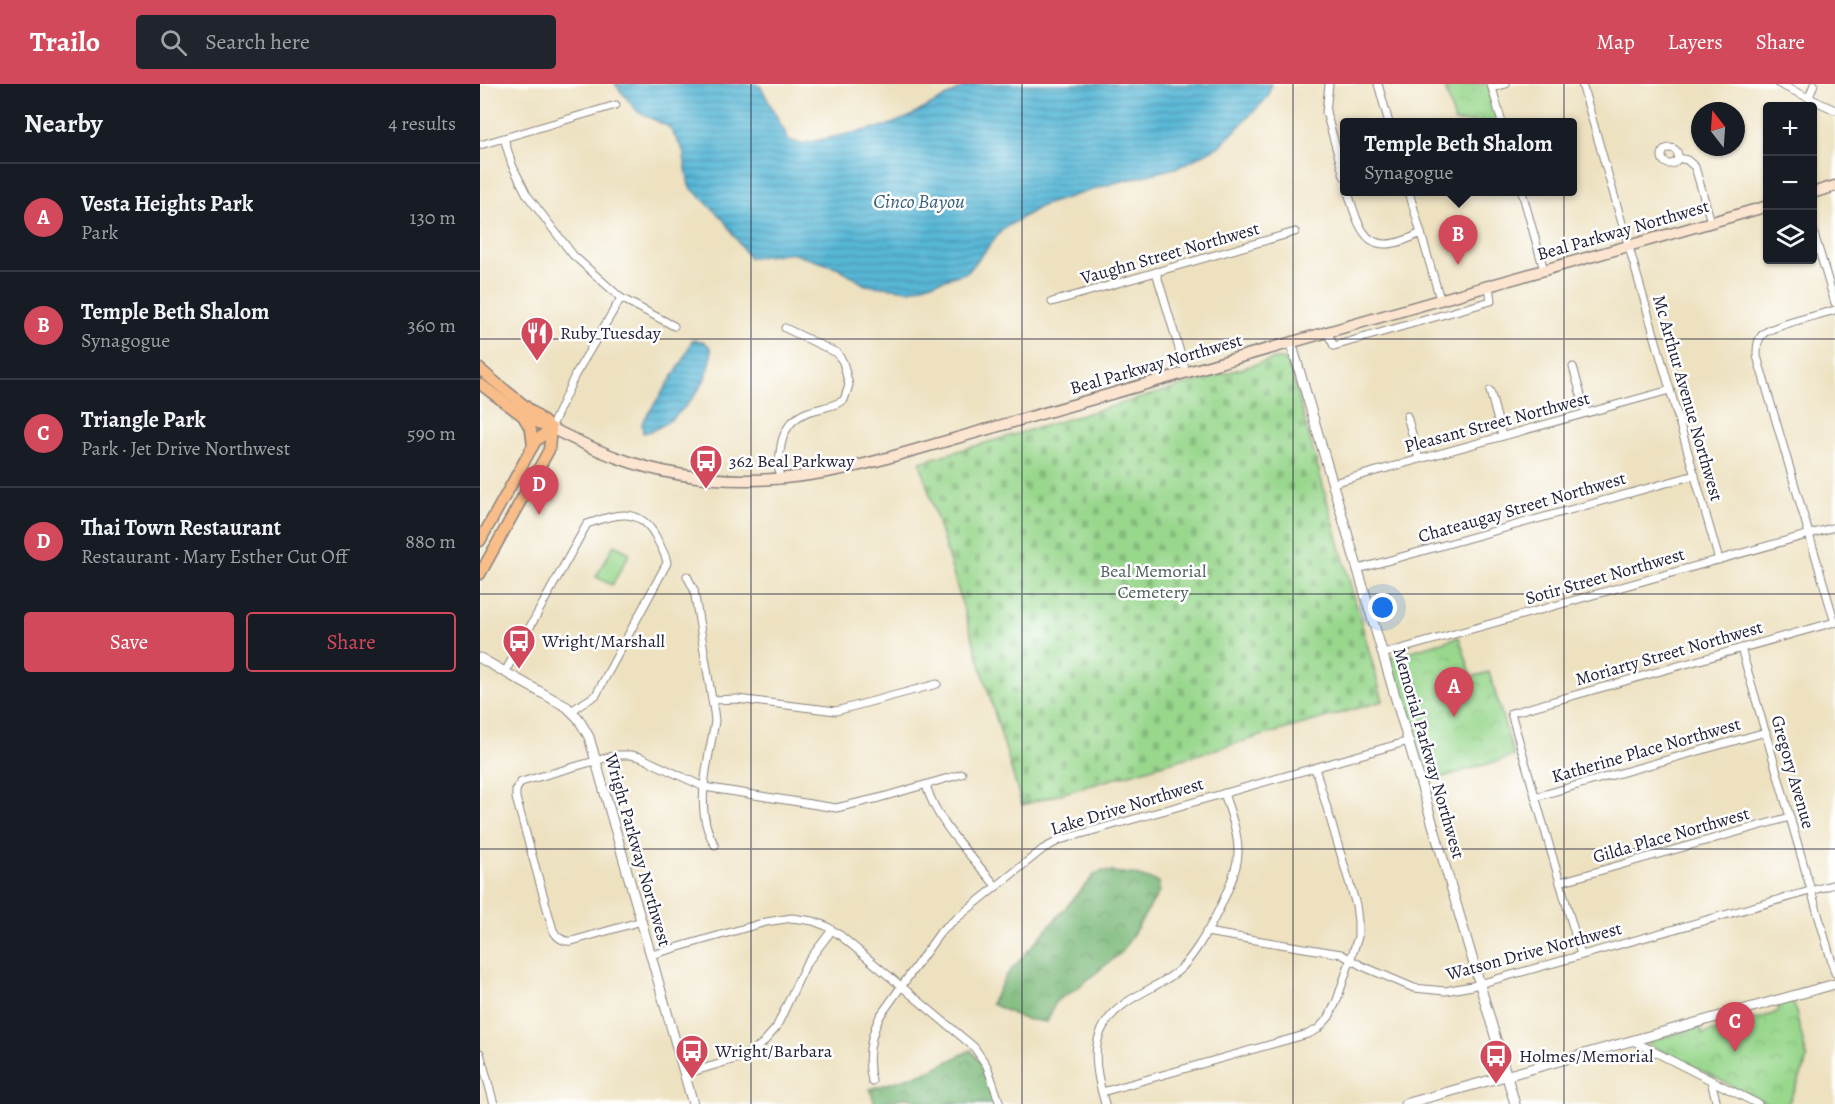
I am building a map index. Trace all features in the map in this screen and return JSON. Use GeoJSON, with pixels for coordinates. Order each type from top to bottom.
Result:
{"type":"FeatureCollection","features":[{"type":"Feature","properties":{"kind":"main road"},"geometry":{"type":"LineString","coordinates":[[1817,191],[1835,186]]}},
{"type":"Feature","properties":{"kind":"main road","name":"Beal Parkway Northwest"},"geometry":{"type":"LineString","coordinates":[[480,384],[523,416],[618,458],[661,470],[706,478],[779,480],[815,476],[846,470],[1763,207]]}},
{"type":"Feature","properties":{"kind":"main road","name":"Beal Parkway Northwest"},"geometry":{"type":"LineString","coordinates":[[480,369],[551,428]]}},
{"type":"Feature","properties":{"kind":"main road"},"geometry":{"type":"LineString","coordinates":[[523,416],[531,430],[533,446]]}},
{"type":"Feature","properties":{"kind":"main road"},"geometry":{"type":"LineString","coordinates":[[480,542],[533,446],[551,428]]}},
{"type":"Feature","properties":{"kind":"main road"},"geometry":{"type":"LineString","coordinates":[[480,574],[549,450],[551,428]]}},
{"type":"Feature","properties":{"kind":"street"},"geometry":{"type":"LineString","coordinates":[[1329,84],[1326,112],[1340,162]]}},
{"type":"Feature","properties":{"kind":"street"},"geometry":{"type":"LineString","coordinates":[[1378,84],[1388,118]]}},
{"type":"Feature","properties":{"kind":"street"},"geometry":{"type":"LineString","coordinates":[[1501,118],[1491,86],[1506,84]]}},
{"type":"Feature","properties":{"kind":"street","name":"Mc Arthur Avenue Northwest"},"geometry":{"type":"LineString","coordinates":[[1582,84],[1719,560]]}},
{"type":"Feature","properties":{"kind":"street"},"geometry":{"type":"LineString","coordinates":[[1779,84],[1835,110]]}},
{"type":"Feature","properties":{"kind":"street"},"geometry":{"type":"LineString","coordinates":[[1809,98],[1814,84]]}},
{"type":"Feature","properties":{"kind":"street"},"geometry":{"type":"LineString","coordinates":[[480,145],[616,105]]}},
{"type":"Feature","properties":{"kind":"street"},"geometry":{"type":"LineString","coordinates":[[504,138],[516,176],[546,222],[584,267],[621,298],[674,326]]}},
{"type":"Feature","properties":{"kind":"street"},"geometry":{"type":"LineString","coordinates":[[1678,158],[1690,162],[1695,167],[1711,222]]}},
{"type":"Feature","properties":{"kind":"street"},"geometry":{"type":"LineString","coordinates":[[1349,196],[1359,226],[1371,241],[1392,243],[1421,233]]}},
{"type":"Feature","properties":{"kind":"street"},"geometry":{"type":"LineString","coordinates":[[1410,196],[1440,299]]}},
{"type":"Feature","properties":{"kind":"street"},"geometry":{"type":"LineString","coordinates":[[1523,196],[1544,270]]}},
{"type":"Feature","properties":{"kind":"street","name":"Vaughn Street Northwest"},"geometry":{"type":"LineString","coordinates":[[1052,302],[1295,232]]}},
{"type":"Feature","properties":{"kind":"street"},"geometry":{"type":"LineString","coordinates":[[1366,248],[1371,241]]}},
{"type":"Feature","properties":{"kind":"street"},"geometry":{"type":"LineString","coordinates":[[1817,244],[1835,303]]}},
{"type":"Feature","properties":{"kind":"street"},"geometry":{"type":"LineString","coordinates":[[1156,272],[1186,372]]}},
{"type":"Feature","properties":{"kind":"street"},"geometry":{"type":"LineString","coordinates":[[1327,332],[1334,346],[1491,301],[1489,286]]}},
{"type":"Feature","properties":{"kind":"street"},"geometry":{"type":"LineString","coordinates":[[551,428],[575,375],[621,298]]}},
{"type":"Feature","properties":{"kind":"street"},"geometry":{"type":"LineString","coordinates":[[1835,310],[1767,331],[1759,340],[1757,348],[1760,367],[1835,622]]}},
{"type":"Feature","properties":{"kind":"street"},"geometry":{"type":"LineString","coordinates":[[779,480],[780,444],[787,428],[800,416],[844,400],[849,391],[843,363],[837,353],[785,328]]}},
{"type":"Feature","properties":{"kind":"street","name":"Memorial Parkway Northwest"},"geometry":{"type":"LineString","coordinates":[[1291,342],[1515,1104]]}},
{"type":"Feature","properties":{"kind":"street"},"geometry":{"type":"LineString","coordinates":[[1573,367],[1586,413]]}},
{"type":"Feature","properties":{"kind":"street","name":"Pleasant Street Northwest"},"geometry":{"type":"LineString","coordinates":[[1333,483],[1670,390]]}},
{"type":"Feature","properties":{"kind":"street"},"geometry":{"type":"LineString","coordinates":[[1490,392],[1503,436]]}},
{"type":"Feature","properties":{"kind":"street"},"geometry":{"type":"LineString","coordinates":[[1407,416],[1419,459]]}},
{"type":"Feature","properties":{"kind":"street","name":"Chateaugay Street Northwest"},"geometry":{"type":"LineString","coordinates":[[1358,569],[1695,475]]}},
{"type":"Feature","properties":{"kind":"street"},"geometry":{"type":"LineString","coordinates":[[505,672],[586,524],[627,515],[639,517],[653,530],[667,563],[596,695],[571,711]]}},
{"type":"Feature","properties":{"kind":"street","name":"Sotir Street Northwest"},"geometry":{"type":"LineString","coordinates":[[1383,654],[1835,527]]}},
{"type":"Feature","properties":{"kind":"street"},"geometry":{"type":"LineString","coordinates":[[687,576],[694,590],[713,700],[715,721],[704,788],[703,817],[715,845]]}},
{"type":"Feature","properties":{"kind":"street","name":"Moriarty Street Northwest"},"geometry":{"type":"LineString","coordinates":[[1535,797],[1511,713],[1835,622]]}},
{"type":"Feature","properties":{"kind":"street","name":"Gregory Avenue"},"geometry":{"type":"LineString","coordinates":[[1741,648],[1835,973]]}},
{"type":"Feature","properties":{"kind":"street","name":"Wright Parkway Northwest"},"geometry":{"type":"LineString","coordinates":[[480,658],[558,700],[571,711],[585,729],[596,759],[693,1104]]}},
{"type":"Feature","properties":{"kind":"street"},"geometry":{"type":"LineString","coordinates":[[713,700],[737,699],[836,711],[937,684]]}},
{"type":"Feature","properties":{"kind":"street","name":"Katherine Place Northwest"},"geometry":{"type":"LineString","coordinates":[[1535,797],[1766,732]]}},
{"type":"Feature","properties":{"kind":"street","name":"Lake Drive Northwest"},"geometry":{"type":"LineString","coordinates":[[872,1081],[869,1060],[872,1038],[880,1016],[942,930],[1043,849],[1060,840],[1408,741]]}},
{"type":"Feature","properties":{"kind":"street"},"geometry":{"type":"LineString","coordinates":[[642,921],[568,941],[555,934],[516,798],[516,790],[521,782],[596,759],[630,754],[704,788],[836,808],[962,774]]}},
{"type":"Feature","properties":{"kind":"street"},"geometry":{"type":"LineString","coordinates":[[1102,1092],[1313,1032],[1329,1017],[1358,937],[1358,914],[1315,768]]}},
{"type":"Feature","properties":{"kind":"street"},"geometry":{"type":"LineString","coordinates":[[926,785],[932,803],[941,818],[996,886]]}},
{"type":"Feature","properties":{"kind":"street"},"geometry":{"type":"LineString","coordinates":[[1105,1104],[1096,1071],[1096,1052],[1105,1024],[1127,1002],[1179,970],[1192,956],[1234,875],[1238,855],[1236,831],[1224,794]]}},
{"type":"Feature","properties":{"kind":"street"},"geometry":{"type":"LineString","coordinates":[[1535,797],[1581,955]]}},
{"type":"Feature","properties":{"kind":"street","name":"Gilda Place Northwest"},"geometry":{"type":"LineString","coordinates":[[1560,882],[1790,817]]}},
{"type":"Feature","properties":{"kind":"street","name":"Watson Drive Northwest"},"geometry":{"type":"LineString","coordinates":[[1206,932],[1341,954],[1401,984],[1424,990],[1445,991],[1835,884]]}},
{"type":"Feature","properties":{"kind":"street"},"geometry":{"type":"LineString","coordinates":[[651,955],[782,919],[806,919],[832,930],[978,1052],[991,1074],[1000,1104]]}},
{"type":"Feature","properties":{"kind":"street"},"geometry":{"type":"LineString","coordinates":[[685,1074],[739,1058],[761,1045],[776,1028],[806,964],[832,930]]}},
{"type":"Feature","properties":{"kind":"street"},"geometry":{"type":"LineString","coordinates":[[1405,1104],[1835,984]]}},
{"type":"Feature","properties":{"kind":"street"},"geometry":{"type":"LineString","coordinates":[[1633,1041],[1758,1104]]}},
{"type":"Feature","properties":{"kind":"street"},"geometry":{"type":"LineString","coordinates":[[480,1053],[494,1104]]}},
{"type":"Feature","properties":{"kind":"street"},"geometry":{"type":"LineString","coordinates":[[1711,1080],[1717,1104]]}},
{"type":"Feature","properties":{"kind":"green space"},"geometry":{"type":"Polygon","coordinates":[[[1444,84],[1488,84],[1498,118],[1454,118],[1444,84]]]}},
{"type":"Feature","properties":{"kind":"green space","name":"Beal Memorial Cemetery"},"geometry":{"type":"Polygon","coordinates":[[[1274,359],[1283,359],[1289,364],[1383,701],[1022,805],[920,462],[1274,359]]]}},
{"type":"Feature","properties":{"kind":"green space"},"geometry":{"type":"Polygon","coordinates":[[[614,545],[630,553],[612,585],[596,577],[614,545]]]}},
{"type":"Feature","properties":{"kind":"green space"},"geometry":{"type":"Polygon","coordinates":[[[1459,637],[1472,677],[1489,672],[1514,756],[1426,782],[1388,658],[1459,637]]]}},
{"type":"Feature","properties":{"kind":"green space"},"geometry":{"type":"Polygon","coordinates":[[[1102,871],[1132,874],[1159,882],[1159,892],[1122,952],[1076,989],[1056,1001],[1047,1022],[1024,1019],[991,1004],[1006,976],[1094,875],[1102,871]]]}},
{"type":"Feature","properties":{"kind":"green space"},"geometry":{"type":"Polygon","coordinates":[[[1793,1000],[1807,1058],[1788,1104],[1768,1104],[1644,1042],[1700,1027],[1702,1034],[1773,1014],[1778,1011],[1777,1005],[1793,1000]]]}},
{"type":"Feature","properties":{"kind":"green space"},"geometry":{"type":"Polygon","coordinates":[[[971,1050],[984,1067],[996,1104],[919,1104],[909,1097],[875,1104],[870,1089],[927,1072],[971,1050]]]}},
{"type":"Feature","properties":{"kind":"water","name":"Cinco Bayou"},"geometry":{"type":"Polygon","coordinates":[[[615,84],[757,84],[761,87],[789,140],[801,144],[886,126],[909,117],[969,84],[1271,84],[1268,97],[1220,146],[1179,167],[1111,184],[1041,206],[1003,229],[968,272],[910,290],[865,285],[839,268],[791,253],[749,258],[723,219],[689,186],[683,150],[669,127],[638,112],[615,84]]]}},
{"type":"Feature","properties":{"kind":"water"},"geometry":{"type":"Polygon","coordinates":[[[692,340],[703,341],[711,348],[711,361],[700,388],[680,412],[668,422],[643,433],[642,423],[683,361],[692,340]]]}},
{"type":"Feature","properties":{"kind":"place","name":"Temple Beth Shalom"},"geometry":{"type":"Point","coordinates":[1458,265]}},
{"type":"Feature","properties":{"kind":"place","name":"Ruby Tuesday"},"geometry":{"type":"Point","coordinates":[537,362]}},
{"type":"Feature","properties":{"kind":"place","name":"362 Beal Parkway"},"geometry":{"type":"Point","coordinates":[706,490]}},
{"type":"Feature","properties":{"kind":"place","name":"Thai Town Restaurant"},"geometry":{"type":"Point","coordinates":[539,515]}},
{"type":"Feature","properties":{"kind":"place","name":"Wright/Marshall"},"geometry":{"type":"Point","coordinates":[519,670]}},
{"type":"Feature","properties":{"kind":"place","name":"Vesta Heights Park"},"geometry":{"type":"Point","coordinates":[1454,717]}},
{"type":"Feature","properties":{"kind":"place","name":"Triangle Park"},"geometry":{"type":"Point","coordinates":[1735,1052]}},
{"type":"Feature","properties":{"kind":"place","name":"Wright/Barbara"},"geometry":{"type":"Point","coordinates":[692,1080]}},
{"type":"Feature","properties":{"kind":"place","name":"Holmes/Memorial"},"geometry":{"type":"Point","coordinates":[1496,1085]}}]}
